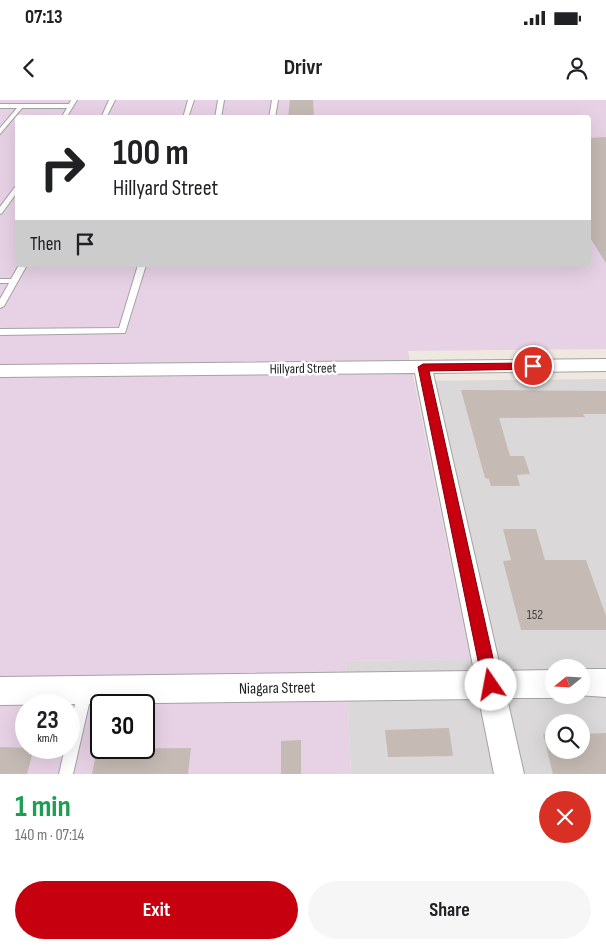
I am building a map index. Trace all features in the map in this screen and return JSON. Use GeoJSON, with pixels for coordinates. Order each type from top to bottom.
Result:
{"type":"FeatureCollection","features":[{"type":"Feature","properties":{"kind":"street","name":"Hillyard Street"},"geometry":{"type":"LineString","coordinates":[[0,372],[606,366]]}},
{"type":"Feature","properties":{"kind":"street"},"geometry":{"type":"LineString","coordinates":[[423,367],[509,774]]}},
{"type":"Feature","properties":{"kind":"street"},"geometry":{"type":"LineString","coordinates":[[590,683],[606,683]]}},
{"type":"Feature","properties":{"kind":"street","name":"Niagara Street"},"geometry":{"type":"LineString","coordinates":[[0,691],[545,684]]}},
{"type":"Feature","properties":{"kind":"lane"},"geometry":{"type":"LineString","coordinates":[[10,106],[15,100]]}},
{"type":"Feature","properties":{"kind":"lane"},"geometry":{"type":"LineString","coordinates":[[64,115],[74,100]]}},
{"type":"Feature","properties":{"kind":"lane"},"geometry":{"type":"LineString","coordinates":[[104,115],[112,100]]}},
{"type":"Feature","properties":{"kind":"lane"},"geometry":{"type":"LineString","coordinates":[[186,115],[190,100]]}},
{"type":"Feature","properties":{"kind":"lane"},"geometry":{"type":"LineString","coordinates":[[218,115],[221,100]]}},
{"type":"Feature","properties":{"kind":"lane"},"geometry":{"type":"LineString","coordinates":[[272,115],[275,100]]}},
{"type":"Feature","properties":{"kind":"lane"},"geometry":{"type":"LineString","coordinates":[[0,106],[70,106]]}},
{"type":"Feature","properties":{"kind":"lane"},"geometry":{"type":"LineString","coordinates":[[0,132],[21,106]]}},
{"type":"Feature","properties":{"kind":"lane"},"geometry":{"type":"LineString","coordinates":[[0,211],[15,189]]}},
{"type":"Feature","properties":{"kind":"lane"},"geometry":{"type":"LineString","coordinates":[[0,306],[22,267]]}},
{"type":"Feature","properties":{"kind":"lane"},"geometry":{"type":"LineString","coordinates":[[0,332],[122,331],[141,267]]}},
{"type":"Feature","properties":{"kind":"lane"},"geometry":{"type":"LineString","coordinates":[[0,281],[14,281]]}},
{"type":"Feature","properties":{"kind":"lane"},"geometry":{"type":"LineString","coordinates":[[66,774],[85,690]]}},
{"type":"Feature","properties":{"kind":"shaded area"},"geometry":{"type":"Polygon","coordinates":[[[0,100],[606,100],[606,349],[408,351],[470,659],[346,661],[351,774],[0,774],[0,100]]]}},
{"type":"Feature","properties":{"kind":"shaded area"},"geometry":{"type":"Polygon","coordinates":[[[606,379],[606,774],[351,774],[346,661],[470,659],[415,381],[606,379]]]}},
{"type":"Feature","properties":{"kind":"building"},"geometry":{"type":"Polygon","coordinates":[[[290,100],[313,100],[314,115],[288,115],[290,100]]]}},
{"type":"Feature","properties":{"kind":"building"},"geometry":{"type":"Polygon","coordinates":[[[606,137],[606,263],[591,239],[591,138],[606,137]]]}},
{"type":"Feature","properties":{"kind":"building"},"geometry":{"type":"Polygon","coordinates":[[[461,390],[606,391],[606,414],[583,414],[585,417],[499,418],[510,456],[524,456],[530,474],[517,475],[520,486],[491,486],[489,479],[485,478],[461,390]]]}},
{"type":"Feature","properties":{"kind":"building"},"geometry":{"type":"Polygon","coordinates":[[[503,529],[536,529],[545,560],[586,560],[606,616],[606,630],[521,630],[503,561],[511,560],[503,529]]]}},
{"type":"Feature","properties":{"kind":"building"},"geometry":{"type":"Polygon","coordinates":[[[449,728],[453,756],[388,757],[385,730],[449,728]]]}},
{"type":"Feature","properties":{"kind":"building"},"geometry":{"type":"Polygon","coordinates":[[[606,733],[606,774],[553,774],[549,759],[590,759],[590,734],[606,733]]]}},
{"type":"Feature","properties":{"kind":"building"},"geometry":{"type":"Polygon","coordinates":[[[301,740],[301,774],[281,774],[281,741],[301,740]]]}},
{"type":"Feature","properties":{"kind":"building"},"geometry":{"type":"Polygon","coordinates":[[[0,747],[15,747],[15,759],[31,759],[27,774],[0,774],[0,747]]]}},
{"type":"Feature","properties":{"kind":"building"},"geometry":{"type":"Polygon","coordinates":[[[155,748],[191,748],[188,774],[92,774],[95,759],[155,759],[155,748]]]}},
{"type":"Feature","properties":{"kind":"route"},"geometry":{"type":"LineString","coordinates":[[491,685],[423,367],[533,366]]}}]}
